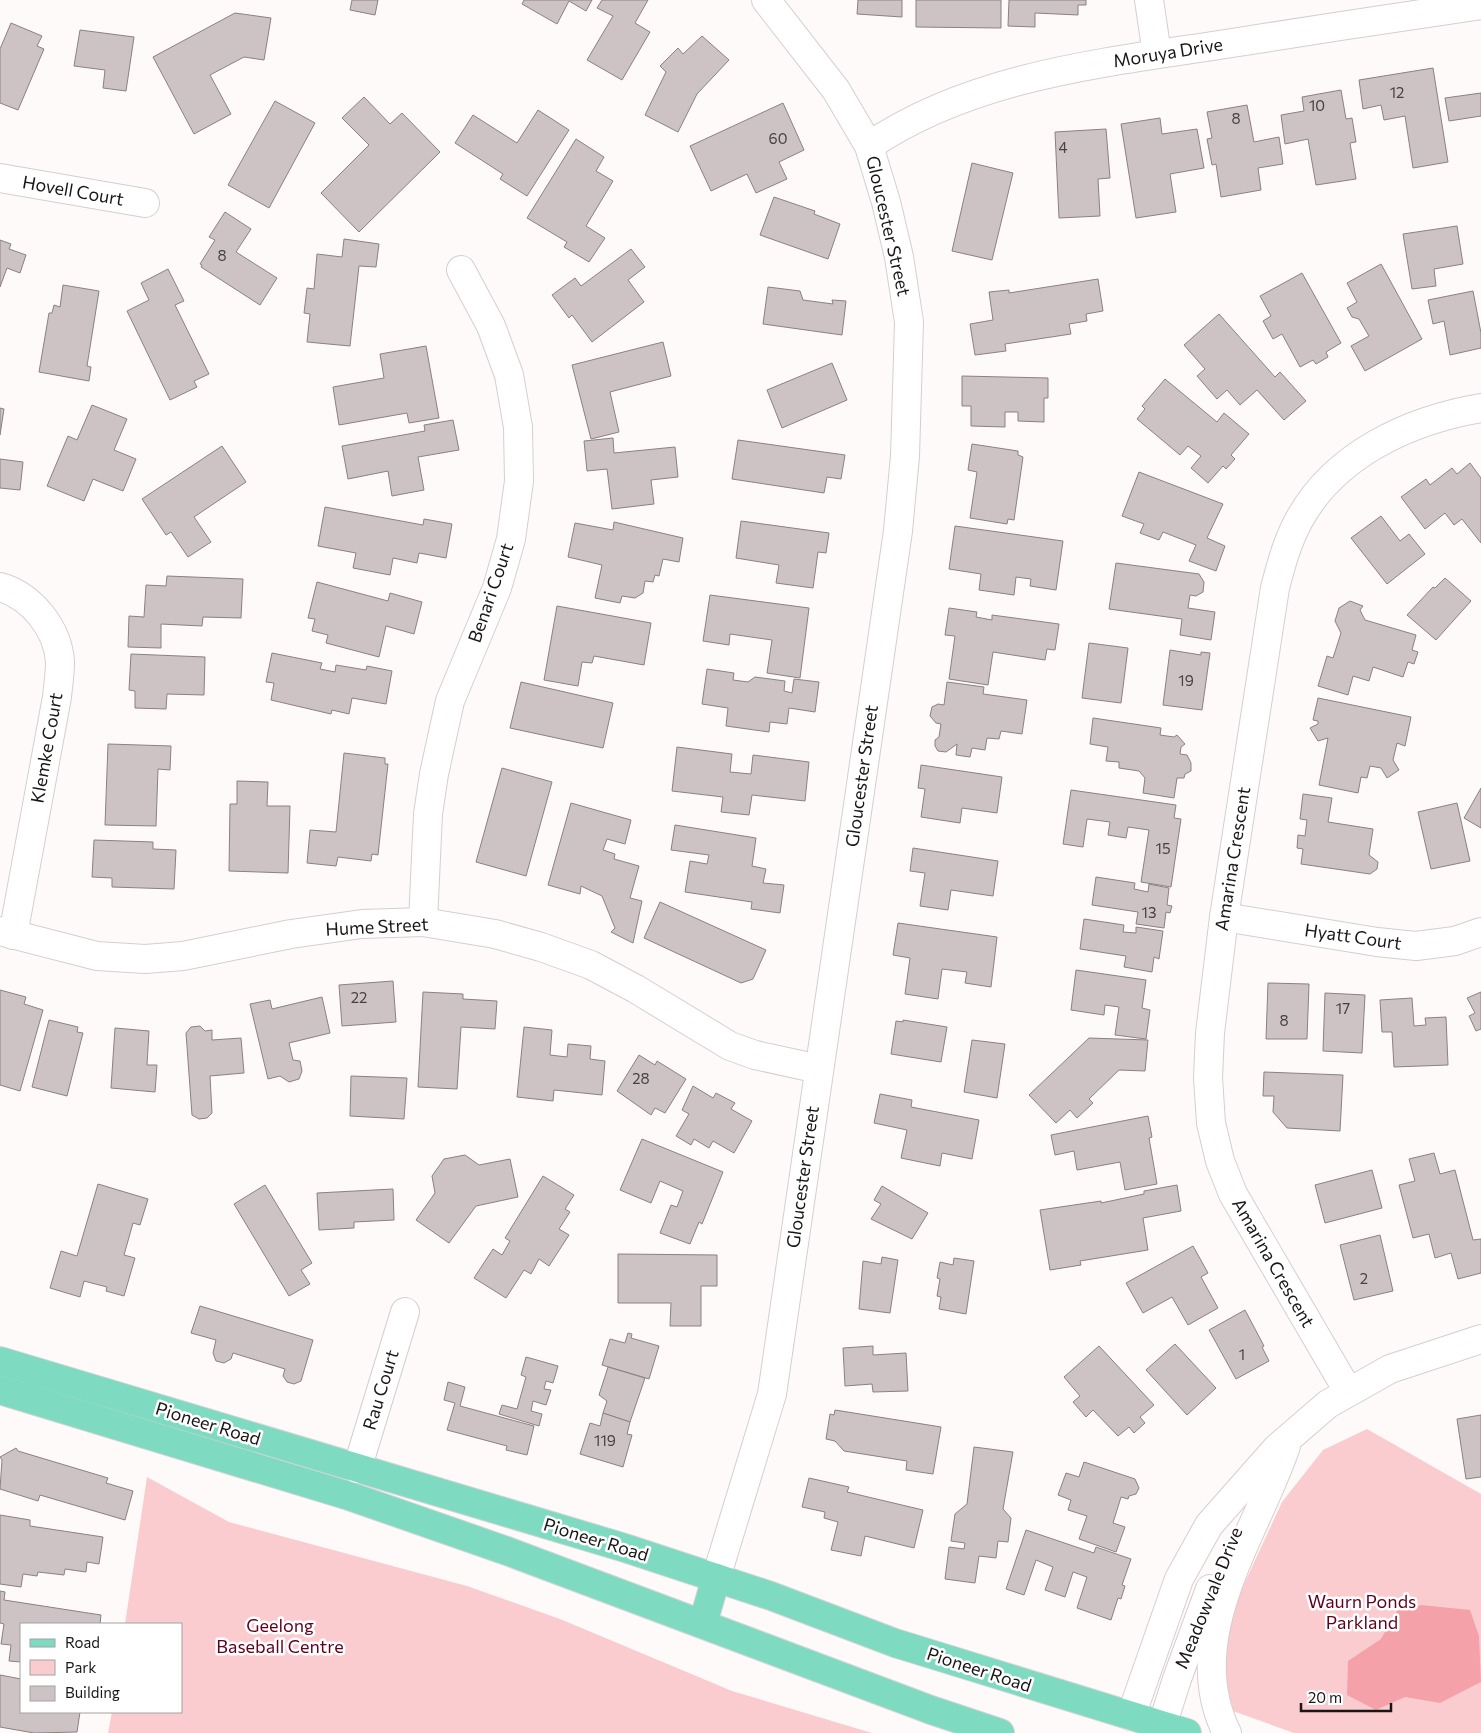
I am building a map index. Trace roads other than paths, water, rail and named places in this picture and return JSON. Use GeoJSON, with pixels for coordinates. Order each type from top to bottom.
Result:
{"type":"FeatureCollection","features":[{"type":"Feature","properties":{"kind":"main road","name":"Pioneer Road"},"geometry":{"type":"LineString","coordinates":[[0,1361],[625,1548],[716,1578],[1128,1725],[1170,1731]]}},
{"type":"Feature","properties":{"kind":"main road","name":"Pioneer Road"},"geometry":{"type":"LineString","coordinates":[[0,1390],[349,1496],[703,1623],[930,1710],[1000,1733]]}},
{"type":"Feature","properties":{"kind":"main road"},"geometry":{"type":"LineString","coordinates":[[349,1496],[357,1469]]}},
{"type":"Feature","properties":{"kind":"main road"},"geometry":{"type":"LineString","coordinates":[[703,1623],[716,1578]]}},
{"type":"Feature","properties":{"kind":"street","name":"Gloucester Street"},"geometry":{"type":"LineString","coordinates":[[716,1578],[772,1394],[896,550],[905,456],[909,322],[899,256],[886,202],[869,146],[836,90],[766,0]]}},
{"type":"Feature","properties":{"kind":"street"},"geometry":{"type":"LineString","coordinates":[[1148,0],[1157,54]]}},
{"type":"Feature","properties":{"kind":"street","name":"Moruya Drive"},"geometry":{"type":"LineString","coordinates":[[869,146],[900,125],[997,87],[1102,63],[1481,5]]}},
{"type":"Feature","properties":{"kind":"street","name":"Hovell Court"},"geometry":{"type":"LineString","coordinates":[[0,178],[145,203]]}},
{"type":"Feature","properties":{"kind":"street","name":"Benari Court"},"geometry":{"type":"LineString","coordinates":[[423,922],[428,814],[434,774],[450,701],[497,588],[511,539],[519,481],[518,427],[509,375],[491,326],[461,270]]}},
{"type":"Feature","properties":{"kind":"street","name":"Amarina Crescent"},"geometry":{"type":"LineString","coordinates":[[1348,1391],[1258,1241],[1233,1194],[1220,1161],[1211,1124],[1208,1078],[1210,1033],[1224,917],[1275,588],[1286,549],[1300,519],[1319,491],[1343,468],[1376,442],[1416,425],[1481,408]]}},
{"type":"Feature","properties":{"kind":"street","name":"Klemke Court"},"geometry":{"type":"LineString","coordinates":[[0,587],[30,602],[52,630],[60,660],[57,697],[6,933]]}},
{"type":"Feature","properties":{"kind":"street","name":"Hyatt Court"},"geometry":{"type":"LineString","coordinates":[[1224,917],[1377,942],[1416,946],[1456,941],[1481,932]]}},
{"type":"Feature","properties":{"kind":"street","name":"Hume Street"},"geometry":{"type":"LineString","coordinates":[[6,933],[97,956],[145,959],[183,956],[291,934],[353,925],[423,922],[495,934],[541,947],[591,966],[636,989],[730,1046],[755,1055],[819,1069]]}},
{"type":"Feature","properties":{"kind":"street","name":"Rau Court"},"geometry":{"type":"LineString","coordinates":[[357,1469],[405,1312]]}},
{"type":"Feature","properties":{"kind":"street","name":"Meadowvale Drive"},"geometry":{"type":"LineString","coordinates":[[1128,1725],[1179,1579],[1209,1525],[1283,1443],[1328,1404],[1348,1391],[1390,1369],[1481,1339]]}},
{"type":"Feature","properties":{"kind":"street"},"geometry":{"type":"LineString","coordinates":[[1227,1733],[1214,1696],[1212,1658],[1218,1616],[1240,1552],[1266,1501],[1283,1443]]}},
{"type":"Feature","properties":{"kind":"street","name":"Meadowvale Drive"},"geometry":{"type":"LineString","coordinates":[[1170,1731],[1177,1679],[1225,1549],[1283,1443]]}},
{"type":"Feature","properties":{"kind":"park label","name":"Waurn Ponds Parkland"},"geometry":{"type":"Point","coordinates":[1362,1612]}},
{"type":"Feature","properties":{"kind":"park label","name":"Geelong Baseball Centre"},"geometry":{"type":"Point","coordinates":[280,1636]}}]}
